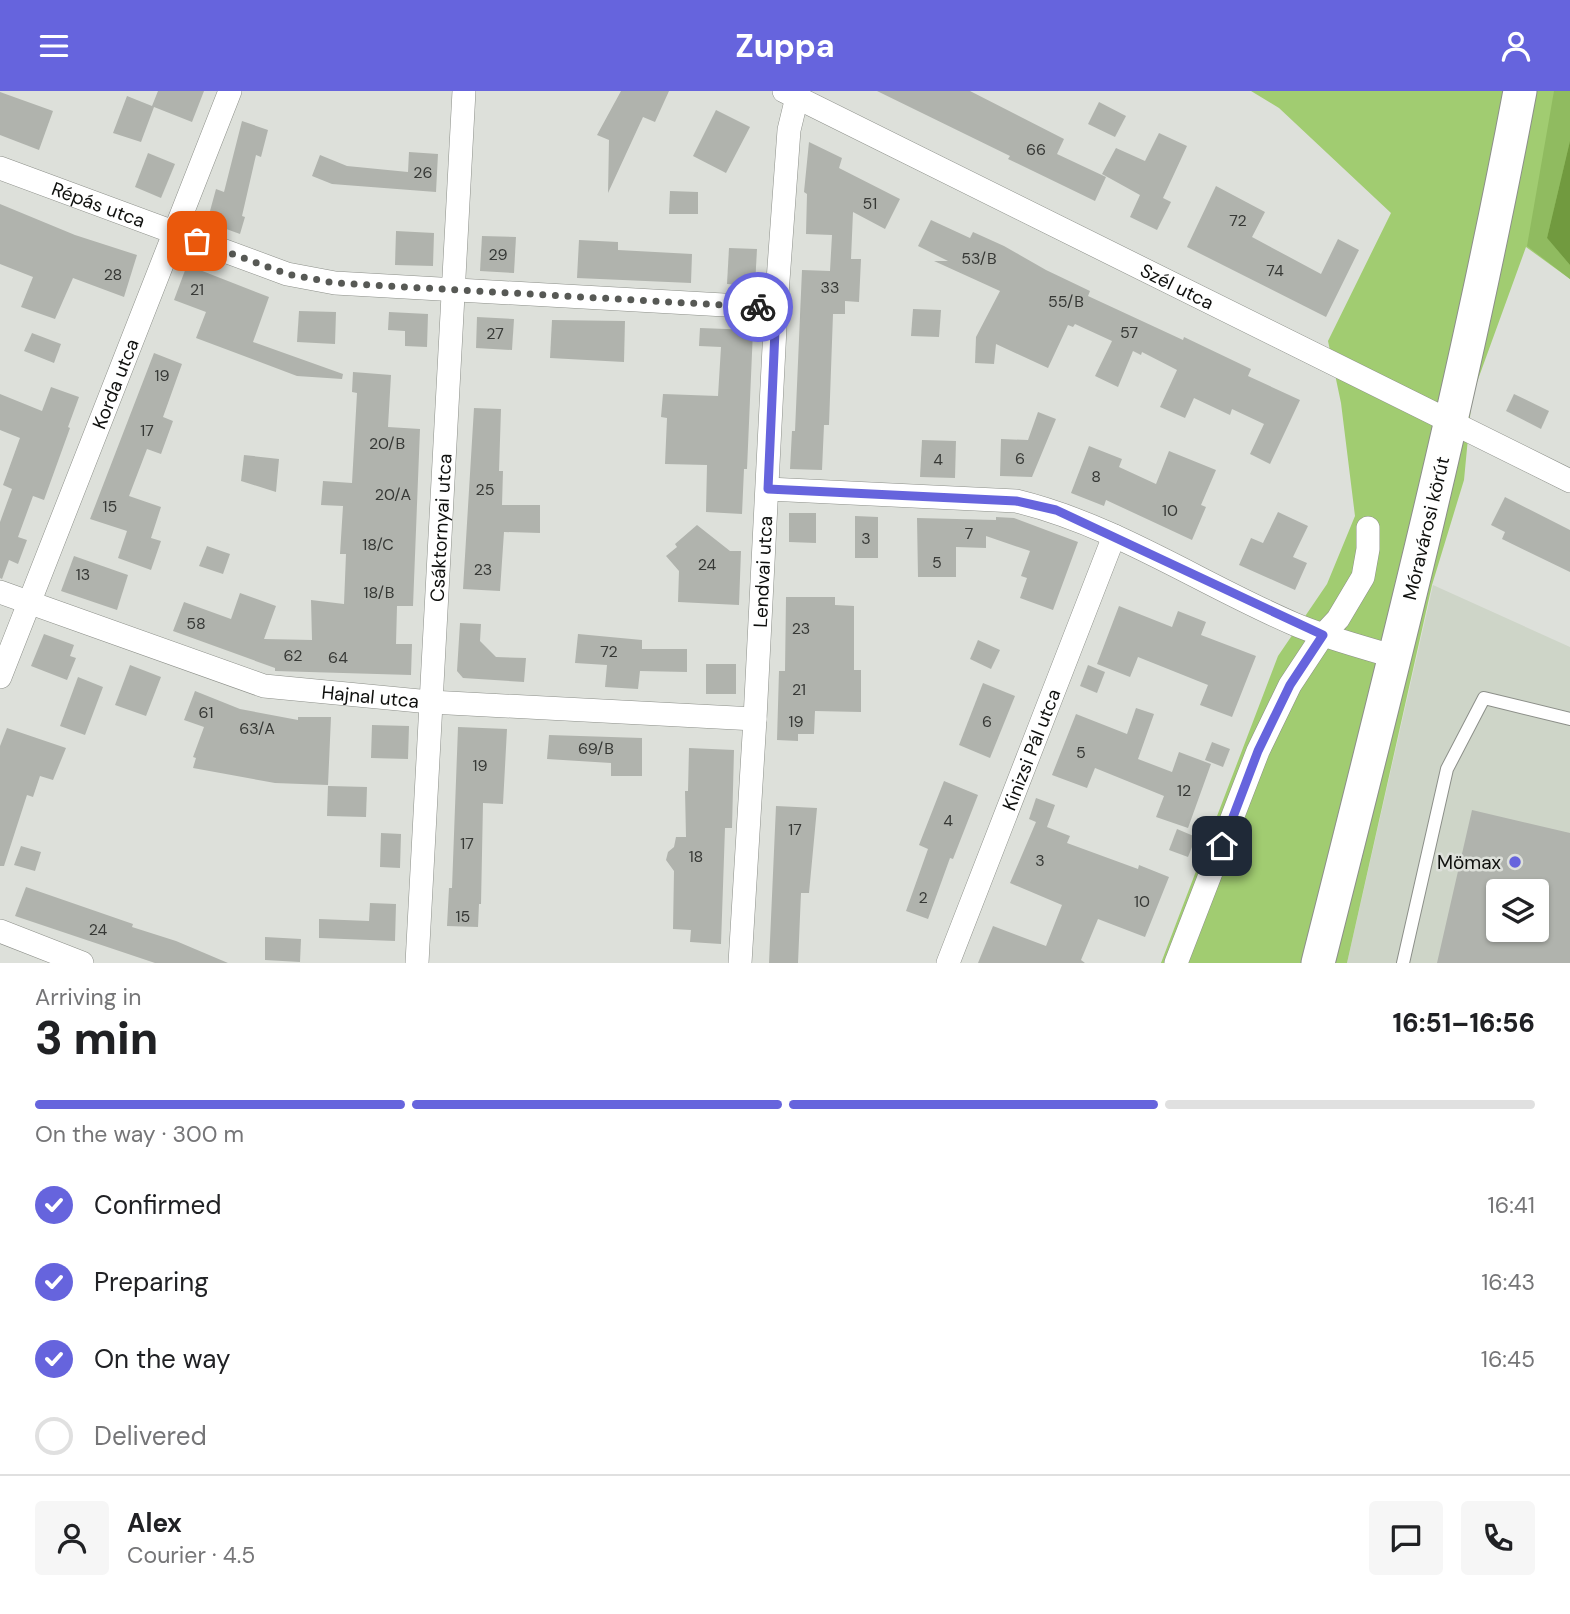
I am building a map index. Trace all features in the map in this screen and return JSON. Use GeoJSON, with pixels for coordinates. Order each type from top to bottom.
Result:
{"type":"FeatureCollection","features":[{"type":"Feature","properties":{"kind":"main road","name":"Móravárosi körút"},"geometry":{"type":"LineString","coordinates":[[1318,963],[1396,657],[1496,221],[1520,91]]}},
{"type":"Feature","properties":{"kind":"street","name":"Korda utca"},"geometry":{"type":"LineString","coordinates":[[0,677],[230,91]]}},
{"type":"Feature","properties":{"kind":"street","name":"Csáktornyai utca"},"geometry":{"type":"LineString","coordinates":[[417,963],[464,91]]}},
{"type":"Feature","properties":{"kind":"street","name":"Szél utca"},"geometry":{"type":"LineString","coordinates":[[791,94],[1570,481]]}},
{"type":"Feature","properties":{"kind":"street","name":"Lendvai utca"},"geometry":{"type":"LineString","coordinates":[[740,963],[776,308],[791,94]]}},
{"type":"Feature","properties":{"kind":"street","name":"Répás utca"},"geometry":{"type":"LineString","coordinates":[[0,168],[287,274],[335,283],[776,308]]}},
{"type":"Feature","properties":{"kind":"street"},"geometry":{"type":"LineString","coordinates":[[768,489],[1016,501],[1056,510],[1292,623],[1396,657]]}},
{"type":"Feature","properties":{"kind":"street"},"geometry":{"type":"LineString","coordinates":[[1176,963],[1258,751],[1290,685],[1323,635],[1338,619],[1363,577],[1368,549],[1368,528]]}},
{"type":"Feature","properties":{"kind":"street","name":"Kinizsi Pál utca"},"geometry":{"type":"LineString","coordinates":[[948,963],[1114,536]]}},
{"type":"Feature","properties":{"kind":"street","name":"Hajnal utca"},"geometry":{"type":"LineString","coordinates":[[0,592],[264,686],[430,702],[755,719]]}},
{"type":"Feature","properties":{"kind":"street"},"geometry":{"type":"LineString","coordinates":[[0,931],[82,963]]}},
{"type":"Feature","properties":{"kind":"lane"},"geometry":{"type":"LineString","coordinates":[[1403,963],[1447,769],[1484,698],[1570,719]]}},
{"type":"Feature","properties":{"kind":"shaded area"},"geometry":{"type":"Polygon","coordinates":[[[1251,91],[1570,91],[1570,279],[1526,247],[1472,396],[1464,480],[1432,585],[1347,963],[1161,963],[1278,656],[1327,584],[1355,516],[1341,403],[1328,341],[1391,213],[1279,108],[1251,91]]]}},
{"type":"Feature","properties":{"kind":"shaded area"},"geometry":{"type":"Polygon","coordinates":[[[1554,91],[1570,91],[1570,141],[1547,238],[1570,265],[1570,279],[1527,246],[1554,91]]]}},
{"type":"Feature","properties":{"kind":"shaded area"},"geometry":{"type":"Polygon","coordinates":[[[1570,141],[1570,265],[1547,238],[1570,141]]]}},
{"type":"Feature","properties":{"kind":"shaded area"},"geometry":{"type":"Polygon","coordinates":[[[1433,585],[1570,647],[1570,963],[1347,963],[1433,585]]]}},
{"type":"Feature","properties":{"kind":"building"},"geometry":{"type":"Polygon","coordinates":[[[158,91],[204,91],[192,122],[154,107],[141,142],[113,133],[127,96],[152,106],[158,91]]]}},
{"type":"Feature","properties":{"kind":"building"},"geometry":{"type":"Polygon","coordinates":[[[621,91],[669,91],[655,122],[643,117],[608,193],[609,140],[597,135],[621,91]]]}},
{"type":"Feature","properties":{"kind":"building"},"geometry":{"type":"Polygon","coordinates":[[[877,91],[970,91],[1064,139],[1057,154],[1106,177],[1095,201],[877,91]]]}},
{"type":"Feature","properties":{"kind":"building"},"geometry":{"type":"Polygon","coordinates":[[[0,92],[53,111],[39,150],[0,135],[0,92]]]}},
{"type":"Feature","properties":{"kind":"building"},"geometry":{"type":"Polygon","coordinates":[[[1099,102],[1126,116],[1115,137],[1088,124],[1099,102]]]}},
{"type":"Feature","properties":{"kind":"building"},"geometry":{"type":"Polygon","coordinates":[[[716,110],[750,127],[726,173],[693,156],[716,110]]]}},
{"type":"Feature","properties":{"kind":"building"},"geometry":{"type":"Polygon","coordinates":[[[242,121],[268,130],[261,157],[256,155],[240,234],[207,222],[216,189],[224,192],[242,121]]]}},
{"type":"Feature","properties":{"kind":"building"},"geometry":{"type":"Polygon","coordinates":[[[1159,133],[1187,146],[1163,198],[1171,202],[1157,230],[1130,217],[1140,195],[1102,174],[1116,148],[1145,161],[1159,133]]]}},
{"type":"Feature","properties":{"kind":"building"},"geometry":{"type":"Polygon","coordinates":[[[809,142],[842,158],[839,168],[900,199],[885,229],[853,212],[851,259],[861,259],[859,302],[845,301],[845,314],[833,314],[829,425],[824,425],[822,470],[790,469],[792,431],[795,431],[802,270],[830,271],[832,235],[806,234],[807,194],[804,192],[809,142]]]}},
{"type":"Feature","properties":{"kind":"building"},"geometry":{"type":"Polygon","coordinates":[[[409,152],[438,154],[436,192],[332,184],[312,176],[320,155],[347,166],[408,172],[409,152]]]}},
{"type":"Feature","properties":{"kind":"building"},"geometry":{"type":"Polygon","coordinates":[[[148,153],[175,164],[161,198],[135,187],[148,153]]]}},
{"type":"Feature","properties":{"kind":"building"},"geometry":{"type":"Polygon","coordinates":[[[1216,186],[1265,212],[1252,237],[1321,274],[1338,239],[1359,250],[1326,317],[1187,247],[1216,186]]]}},
{"type":"Feature","properties":{"kind":"building"},"geometry":{"type":"Polygon","coordinates":[[[670,191],[698,192],[698,214],[669,214],[670,191]]]}},
{"type":"Feature","properties":{"kind":"building"},"geometry":{"type":"Polygon","coordinates":[[[0,204],[75,235],[137,255],[124,297],[73,278],[55,319],[21,307],[33,277],[0,264],[0,204]]]}},
{"type":"Feature","properties":{"kind":"building"},"geometry":{"type":"Polygon","coordinates":[[[931,220],[970,238],[973,232],[1004,246],[1090,291],[1088,296],[1251,369],[1248,376],[1300,400],[1270,464],[1250,454],[1264,424],[1232,409],[1230,415],[1194,398],[1185,418],[1160,407],[1177,370],[1142,352],[1141,355],[1133,351],[1118,387],[1095,376],[1112,341],[1075,324],[1073,327],[1068,325],[1048,368],[996,344],[994,364],[975,363],[976,337],[1000,291],[934,261],[948,261],[918,246],[931,220]]]}},
{"type":"Feature","properties":{"kind":"building"},"geometry":{"type":"Polygon","coordinates":[[[396,231],[434,233],[433,266],[395,265],[396,231]]]}},
{"type":"Feature","properties":{"kind":"building"},"geometry":{"type":"Polygon","coordinates":[[[482,236],[516,237],[514,273],[480,271],[482,236]]]}},
{"type":"Feature","properties":{"kind":"building"},"geometry":{"type":"Polygon","coordinates":[[[579,240],[618,242],[618,250],[692,254],[691,283],[577,278],[579,240]]]}},
{"type":"Feature","properties":{"kind":"building"},"geometry":{"type":"Polygon","coordinates":[[[729,248],[757,249],[755,286],[727,284],[729,248]]]}},
{"type":"Feature","properties":{"kind":"building"},"geometry":{"type":"Polygon","coordinates":[[[187,265],[269,297],[253,342],[343,374],[342,379],[297,376],[196,338],[206,312],[174,300],[187,265]]]}},
{"type":"Feature","properties":{"kind":"building"},"geometry":{"type":"Polygon","coordinates":[[[913,309],[941,310],[939,337],[911,336],[913,309]]]}},
{"type":"Feature","properties":{"kind":"building"},"geometry":{"type":"Polygon","coordinates":[[[299,311],[336,312],[335,344],[297,342],[299,311]]]}},
{"type":"Feature","properties":{"kind":"building"},"geometry":{"type":"Polygon","coordinates":[[[389,312],[428,314],[427,347],[405,346],[405,331],[388,330],[389,312]]]}},
{"type":"Feature","properties":{"kind":"building"},"geometry":{"type":"Polygon","coordinates":[[[477,317],[514,319],[512,350],[476,348],[477,317]]]}},
{"type":"Feature","properties":{"kind":"building"},"geometry":{"type":"Polygon","coordinates":[[[552,320],[625,321],[624,362],[550,358],[552,320]]]}},
{"type":"Feature","properties":{"kind":"building"},"geometry":{"type":"Polygon","coordinates":[[[700,328],[753,330],[747,469],[744,469],[742,514],[706,512],[707,465],[665,464],[667,418],[661,417],[663,394],[718,396],[721,347],[699,346],[700,328]]]}},
{"type":"Feature","properties":{"kind":"building"},"geometry":{"type":"Polygon","coordinates":[[[32,333],[61,344],[54,363],[24,351],[32,333]]]}},
{"type":"Feature","properties":{"kind":"building"},"geometry":{"type":"Polygon","coordinates":[[[154,353],[182,364],[163,417],[173,421],[161,454],[147,449],[129,496],[161,507],[151,538],[161,541],[151,570],[118,558],[127,531],[90,519],[154,353]]]}},
{"type":"Feature","properties":{"kind":"building"},"geometry":{"type":"Polygon","coordinates":[[[353,372],[391,375],[388,427],[420,429],[413,606],[397,606],[396,644],[412,644],[411,675],[275,671],[275,668],[173,631],[184,602],[231,619],[240,593],[276,606],[264,639],[312,640],[311,600],[344,604],[346,554],[340,554],[343,506],[321,505],[323,481],[352,483],[357,393],[352,392],[353,372]]]}},
{"type":"Feature","properties":{"kind":"building"},"geometry":{"type":"Polygon","coordinates":[[[51,387],[79,397],[44,500],[33,496],[18,537],[27,540],[18,564],[9,560],[2,579],[0,522],[12,489],[3,485],[20,438],[0,430],[0,394],[42,411],[51,387]]]}},
{"type":"Feature","properties":{"kind":"building"},"geometry":{"type":"Polygon","coordinates":[[[1514,394],[1549,411],[1541,429],[1506,411],[1514,394]]]}},
{"type":"Feature","properties":{"kind":"building"},"geometry":{"type":"Polygon","coordinates":[[[474,408],[501,409],[499,471],[503,471],[502,505],[540,505],[540,533],[504,532],[500,591],[463,589],[474,408]]]}},
{"type":"Feature","properties":{"kind":"building"},"geometry":{"type":"Polygon","coordinates":[[[1038,412],[1056,419],[1032,477],[1000,476],[1001,439],[1028,440],[1038,412]]]}},
{"type":"Feature","properties":{"kind":"building"},"geometry":{"type":"Polygon","coordinates":[[[922,440],[956,441],[955,478],[920,477],[922,440]]]}},
{"type":"Feature","properties":{"kind":"building"},"geometry":{"type":"Polygon","coordinates":[[[1089,446],[1122,459],[1119,467],[1156,484],[1169,451],[1216,470],[1201,505],[1206,507],[1192,540],[1106,500],[1104,506],[1071,493],[1089,446]]]}},
{"type":"Feature","properties":{"kind":"building"},"geometry":{"type":"Polygon","coordinates":[[[244,455],[279,459],[276,492],[241,481],[244,455]]]}},
{"type":"Feature","properties":{"kind":"building"},"geometry":{"type":"Polygon","coordinates":[[[1505,497],[1570,530],[1570,572],[1502,539],[1505,532],[1491,525],[1505,497]]]}},
{"type":"Feature","properties":{"kind":"building"},"geometry":{"type":"Polygon","coordinates":[[[1278,512],[1308,526],[1293,557],[1307,563],[1295,590],[1239,565],[1251,538],[1263,543],[1278,512]]]}},
{"type":"Feature","properties":{"kind":"building"},"geometry":{"type":"Polygon","coordinates":[[[789,513],[816,513],[816,543],[789,542],[789,513]]]}},
{"type":"Feature","properties":{"kind":"building"},"geometry":{"type":"Polygon","coordinates":[[[855,516],[878,517],[878,558],[855,558],[855,516]]]}},
{"type":"Feature","properties":{"kind":"building"},"geometry":{"type":"Polygon","coordinates":[[[996,517],[1014,518],[1078,542],[1053,610],[1020,598],[1027,578],[1021,576],[1030,551],[986,536],[986,548],[956,547],[956,577],[918,577],[917,518],[996,520],[996,517]]]}},
{"type":"Feature","properties":{"kind":"building"},"geometry":{"type":"Polygon","coordinates":[[[697,525],[730,551],[741,551],[739,605],[678,602],[679,571],[666,556],[677,547],[675,544],[697,525]]]}},
{"type":"Feature","properties":{"kind":"building"},"geometry":{"type":"Polygon","coordinates":[[[207,546],[230,554],[223,574],[199,566],[207,546]]]}},
{"type":"Feature","properties":{"kind":"building"},"geometry":{"type":"Polygon","coordinates":[[[74,556],[128,575],[117,610],[61,591],[74,556]]]}},
{"type":"Feature","properties":{"kind":"building"},"geometry":{"type":"Polygon","coordinates":[[[786,597],[835,597],[835,605],[854,606],[854,670],[861,670],[861,712],[815,711],[814,734],[798,734],[798,741],[777,740],[779,671],[785,671],[786,597]]]}},
{"type":"Feature","properties":{"kind":"building"},"geometry":{"type":"Polygon","coordinates":[[[1119,606],[1172,627],[1178,611],[1206,622],[1201,635],[1256,656],[1232,717],[1200,705],[1208,685],[1138,657],[1130,677],[1097,664],[1119,606]]]}},
{"type":"Feature","properties":{"kind":"building"},"geometry":{"type":"Polygon","coordinates":[[[460,623],[481,624],[480,641],[496,657],[526,658],[524,682],[463,678],[457,671],[460,623]]]}},
{"type":"Feature","properties":{"kind":"building"},"geometry":{"type":"Polygon","coordinates":[[[44,634],[74,645],[70,656],[76,658],[67,680],[31,666],[44,634]]]}},
{"type":"Feature","properties":{"kind":"building"},"geometry":{"type":"Polygon","coordinates":[[[578,634],[642,640],[642,649],[687,649],[687,672],[640,671],[638,689],[605,687],[607,665],[575,663],[578,634]]]}},
{"type":"Feature","properties":{"kind":"building"},"geometry":{"type":"Polygon","coordinates":[[[978,640],[1000,650],[991,669],[970,659],[978,640]]]}},
{"type":"Feature","properties":{"kind":"building"},"geometry":{"type":"Polygon","coordinates":[[[706,664],[736,664],[736,694],[706,694],[706,664]]]}},
{"type":"Feature","properties":{"kind":"building"},"geometry":{"type":"Polygon","coordinates":[[[130,665],[161,677],[146,716],[115,705],[130,665]]]}},
{"type":"Feature","properties":{"kind":"building"},"geometry":{"type":"Polygon","coordinates":[[[1088,665],[1105,672],[1097,693],[1080,686],[1088,665]]]}},
{"type":"Feature","properties":{"kind":"building"},"geometry":{"type":"Polygon","coordinates":[[[78,677],[103,687],[85,735],[60,726],[78,677]]]}},
{"type":"Feature","properties":{"kind":"building"},"geometry":{"type":"Polygon","coordinates":[[[983,683],[1015,696],[990,758],[959,745],[983,683]]]}},
{"type":"Feature","properties":{"kind":"building"},"geometry":{"type":"Polygon","coordinates":[[[195,691],[240,709],[298,720],[298,717],[331,717],[328,785],[275,783],[193,768],[196,758],[193,757],[204,727],[184,720],[195,691]]]}},
{"type":"Feature","properties":{"kind":"building"},"geometry":{"type":"Polygon","coordinates":[[[1136,708],[1154,714],[1138,759],[1172,772],[1179,752],[1211,764],[1188,828],[1156,817],[1164,796],[1095,768],[1087,788],[1052,775],[1076,714],[1127,734],[1136,708]]]}},
{"type":"Feature","properties":{"kind":"building"},"geometry":{"type":"Polygon","coordinates":[[[372,725],[409,726],[408,759],[371,758],[372,725]]]}},
{"type":"Feature","properties":{"kind":"building"},"geometry":{"type":"Polygon","coordinates":[[[458,727],[507,729],[503,804],[483,803],[478,927],[447,926],[449,888],[452,888],[458,727]]]}},
{"type":"Feature","properties":{"kind":"building"},"geometry":{"type":"Polygon","coordinates":[[[7,728],[66,748],[53,780],[40,776],[33,797],[27,795],[4,866],[0,866],[0,746],[7,728]]]}},
{"type":"Feature","properties":{"kind":"building"},"geometry":{"type":"Polygon","coordinates":[[[549,735],[642,738],[642,776],[611,776],[611,763],[547,759],[549,735]]]}},
{"type":"Feature","properties":{"kind":"building"},"geometry":{"type":"Polygon","coordinates":[[[1212,742],[1230,749],[1223,767],[1205,760],[1212,742]]]}},
{"type":"Feature","properties":{"kind":"building"},"geometry":{"type":"Polygon","coordinates":[[[689,748],[734,750],[732,828],[725,828],[721,944],[690,942],[691,930],[673,929],[674,871],[666,860],[668,852],[674,847],[676,837],[686,837],[685,791],[688,791],[689,748]]]}},
{"type":"Feature","properties":{"kind":"building"},"geometry":{"type":"Polygon","coordinates":[[[944,781],[978,795],[953,859],[950,858],[928,919],[906,911],[928,849],[919,845],[944,781]]]}},
{"type":"Feature","properties":{"kind":"building"},"geometry":{"type":"Polygon","coordinates":[[[328,786],[367,787],[366,817],[327,816],[328,786]]]}},
{"type":"Feature","properties":{"kind":"building"},"geometry":{"type":"Polygon","coordinates":[[[1036,798],[1055,805],[1047,827],[1070,836],[1067,843],[1138,869],[1139,865],[1169,877],[1145,937],[1098,919],[1081,960],[1085,963],[978,963],[993,926],[1046,946],[1062,905],[1010,883],[1036,822],[1029,819],[1036,798]]]}},
{"type":"Feature","properties":{"kind":"building"},"geometry":{"type":"Polygon","coordinates":[[[776,806],[817,808],[809,893],[801,893],[798,963],[769,963],[776,806]]]}},
{"type":"Feature","properties":{"kind":"building","name":"Mömax"},"geometry":{"type":"Polygon","coordinates":[[[1472,810],[1570,833],[1570,963],[1437,963],[1472,810]]]}},
{"type":"Feature","properties":{"kind":"building"},"geometry":{"type":"Polygon","coordinates":[[[1177,829],[1196,837],[1188,857],[1169,850],[1177,829]]]}},
{"type":"Feature","properties":{"kind":"building"},"geometry":{"type":"Polygon","coordinates":[[[381,833],[401,834],[400,868],[380,867],[381,833]]]}},
{"type":"Feature","properties":{"kind":"building"},"geometry":{"type":"Polygon","coordinates":[[[21,846],[41,852],[35,871],[14,865],[21,846]]]}},
{"type":"Feature","properties":{"kind":"building"},"geometry":{"type":"Polygon","coordinates":[[[26,887],[133,924],[132,927],[176,941],[228,963],[155,963],[15,916],[26,887]]]}},
{"type":"Feature","properties":{"kind":"building"},"geometry":{"type":"Polygon","coordinates":[[[370,903],[396,904],[395,941],[319,938],[319,919],[369,921],[370,903]]]}},
{"type":"Feature","properties":{"kind":"building"},"geometry":{"type":"Polygon","coordinates":[[[265,937],[301,939],[300,962],[265,960],[265,937]]]}},
{"type":"Feature","properties":{"kind":"way so far"},"geometry":{"type":"LineString","coordinates":[[197,241],[287,274],[335,283],[758,307]]}},
{"type":"Feature","properties":{"kind":"place","name":"Mömax"},"geometry":{"type":"Point","coordinates":[1515,862]}},
{"type":"Feature","properties":{"kind":"route"},"geometry":{"type":"LineString","coordinates":[[758,307],[776,308],[768,489],[1016,501],[1056,510],[1292,623],[1323,635],[1290,685],[1258,751],[1222,846]]}}]}
